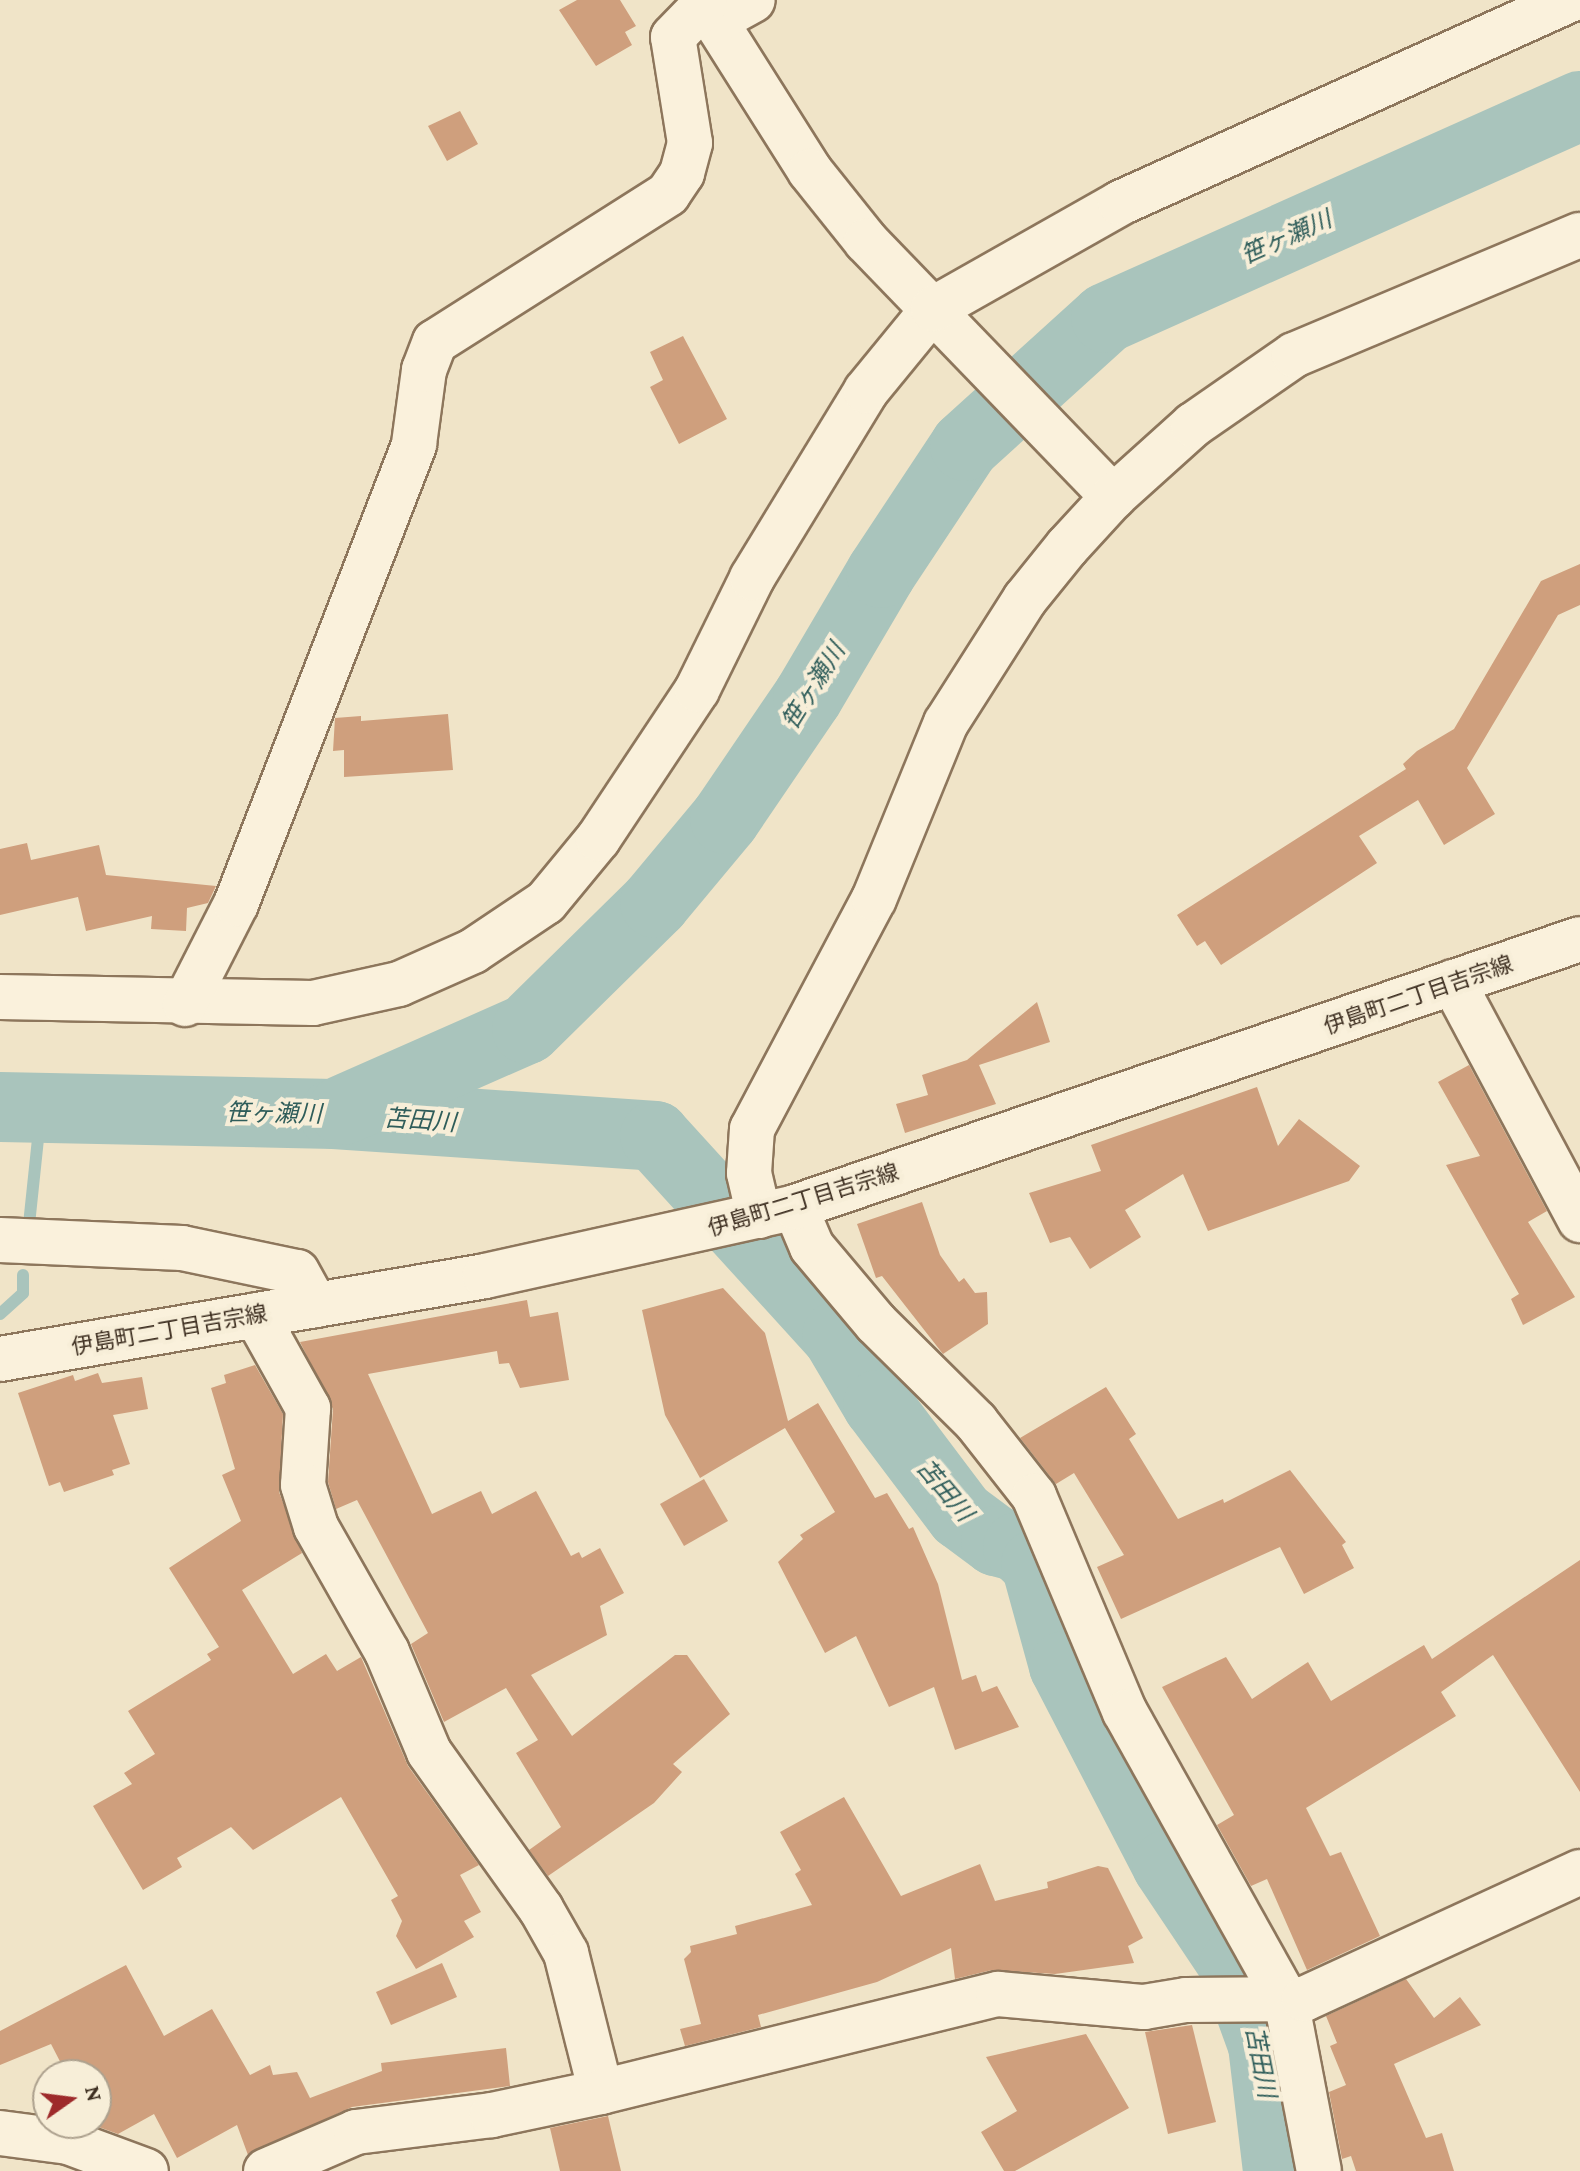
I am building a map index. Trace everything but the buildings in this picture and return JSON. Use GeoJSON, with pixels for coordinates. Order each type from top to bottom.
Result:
{"type":"FeatureCollection","features":[{"type":"Feature","properties":{"kind":"street"},"geometry":{"type":"LineString","coordinates":[[185,1004],[236,904],[414,444],[424,370],[435,342],[668,194],[682,173],[690,143],[673,37],[707,9],[753,0]]}},
{"type":"Feature","properties":{"kind":"street"},"geometry":{"type":"LineString","coordinates":[[0,997],[185,1004],[313,1003],[399,984],[473,951],[546,902],[598,839],[697,690],[752,578],[866,391],[937,314],[1120,203],[1570,0]]}},
{"type":"Feature","properties":{"kind":"street"},"geometry":{"type":"LineString","coordinates":[[707,9],[810,171],[866,241],[1099,483]]}},
{"type":"Feature","properties":{"kind":"street"},"geometry":{"type":"LineString","coordinates":[[1319,2171],[1278,2000],[1125,1712],[1034,1496],[976,1422],[876,1323],[812,1247],[777,1212],[749,1173],[752,1129],[874,899],[946,723],[1099,483],[1193,425],[1294,355],[1580,235]]}},
{"type":"Feature","properties":{"kind":"street","name":"伊島町二丁目吉宗線"},"geometry":{"type":"LineString","coordinates":[[0,1359],[315,1305],[703,1230],[777,1212],[1580,939]]}},
{"type":"Feature","properties":{"kind":"street"},"geometry":{"type":"LineString","coordinates":[[1453,982],[1580,1220]]}},
{"type":"Feature","properties":{"kind":"street"},"geometry":{"type":"LineString","coordinates":[[0,1240],[182,1248],[297,1272],[315,1305]]}},
{"type":"Feature","properties":{"kind":"street"},"geometry":{"type":"LineString","coordinates":[[256,1315],[308,1408],[303,1485],[316,1527],[387,1652],[429,1752],[541,1909],[566,1953],[601,2092]]}},
{"type":"Feature","properties":{"kind":"street"},"geometry":{"type":"LineString","coordinates":[[266,2171],[356,2132],[492,2115],[601,2092],[998,1994],[1144,2007],[1207,2000],[1304,1999],[1580,1872]]}},
{"type":"Feature","properties":{"kind":"street"},"geometry":{"type":"LineString","coordinates":[[0,2133],[68,2142],[146,2171]]}},
{"type":"Feature","properties":{"kind":"waterway","name":"笹ヶ瀬川"},"geometry":{"type":"LineString","coordinates":[[343,1110],[527,1029],[655,903],[725,819],[808,697],[881,573],[965,446],[1106,318],[1580,106]]}},
{"type":"Feature","properties":{"kind":"waterway","name":"苫田川"},"geometry":{"type":"LineString","coordinates":[[0,1107],[334,1114],[655,1136],[837,1336],[878,1405],[961,1515],[996,1541],[1018,1547],[1036,1564],[1064,1666],[1167,1865],[1234,1965],[1263,2045],[1278,2171]]}},
{"type":"Feature","properties":{"kind":"waterway"},"geometry":{"type":"LineString","coordinates":[[28,1234],[41,1110]]}},
{"type":"Feature","properties":{"kind":"waterway"},"geometry":{"type":"LineString","coordinates":[[0,1314],[23,1293],[23,1275]]}}]}
